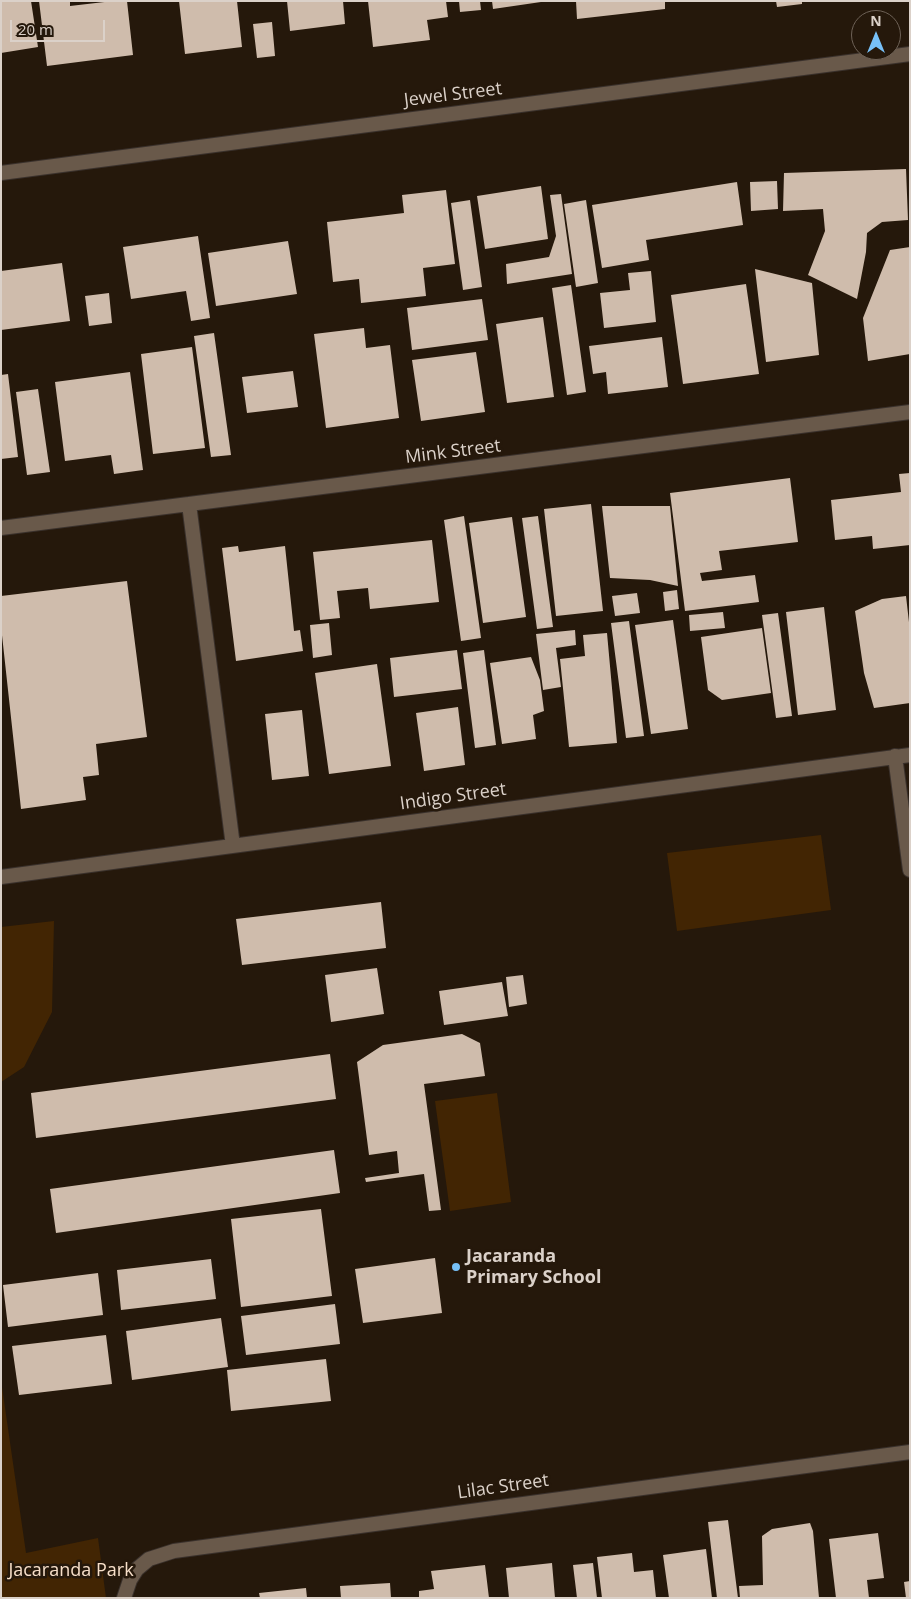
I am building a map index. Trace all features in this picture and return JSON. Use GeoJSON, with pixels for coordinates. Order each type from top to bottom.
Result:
{"type":"FeatureCollection","features":[{"type":"Feature","properties":{"kind":"street","name":"Jewel Street"},"geometry":{"type":"LineString","coordinates":[[1,173],[910,54]]}},
{"type":"Feature","properties":{"kind":"street","name":"Mink Street"},"geometry":{"type":"LineString","coordinates":[[1,528],[910,412]]}},
{"type":"Feature","properties":{"kind":"street"},"geometry":{"type":"LineString","coordinates":[[189,504],[233,846]]}},
{"type":"Feature","properties":{"kind":"street","name":"Indigo Street"},"geometry":{"type":"LineString","coordinates":[[1,877],[910,755]]}},
{"type":"Feature","properties":{"kind":"street"},"geometry":{"type":"LineString","coordinates":[[895,756],[910,870]]}},
{"type":"Feature","properties":{"kind":"street","name":"Lilac Street"},"geometry":{"type":"LineString","coordinates":[[124,1598],[130,1580],[137,1569],[149,1559],[174,1551],[910,1452]]}},
{"type":"Feature","properties":{"kind":"green space"},"geometry":{"type":"Polygon","coordinates":[[[821,835],[831,910],[677,931],[667,853],[821,835]]]}},
{"type":"Feature","properties":{"kind":"green space"},"geometry":{"type":"Polygon","coordinates":[[[54,921],[52,1012],[24,1067],[1,1082],[1,927],[54,921]]]}},
{"type":"Feature","properties":{"kind":"green space"},"geometry":{"type":"Polygon","coordinates":[[[497,1093],[511,1202],[450,1211],[435,1101],[497,1093]]]}},
{"type":"Feature","properties":{"kind":"green space","name":"Jacaranda Park"},"geometry":{"type":"Polygon","coordinates":[[[1,1380],[26,1553],[98,1538],[106,1598],[1,1598],[1,1380]]]}},
{"type":"Feature","properties":{"kind":"building"},"geometry":{"type":"Polygon","coordinates":[[[1,1],[31,1],[38,47],[1,53],[1,1]]]}},
{"type":"Feature","properties":{"kind":"building"},"geometry":{"type":"Polygon","coordinates":[[[39,1],[70,1],[70,6],[127,1],[133,55],[47,66],[39,1]]]}},
{"type":"Feature","properties":{"kind":"building"},"geometry":{"type":"Polygon","coordinates":[[[179,1],[237,1],[242,47],[185,54],[179,1]]]}},
{"type":"Feature","properties":{"kind":"building"},"geometry":{"type":"Polygon","coordinates":[[[287,1],[343,1],[345,24],[290,31],[287,1]]]}},
{"type":"Feature","properties":{"kind":"building"},"geometry":{"type":"Polygon","coordinates":[[[368,1],[446,1],[448,17],[427,20],[430,40],[373,47],[368,1]]]}},
{"type":"Feature","properties":{"kind":"building"},"geometry":{"type":"Polygon","coordinates":[[[459,1],[480,1],[481,10],[460,12],[459,1]]]}},
{"type":"Feature","properties":{"kind":"building"},"geometry":{"type":"Polygon","coordinates":[[[492,1],[541,1],[541,2],[493,9],[492,1]]]}},
{"type":"Feature","properties":{"kind":"building"},"geometry":{"type":"Polygon","coordinates":[[[576,1],[665,1],[665,9],[577,19],[576,1]]]}},
{"type":"Feature","properties":{"kind":"building"},"geometry":{"type":"Polygon","coordinates":[[[776,1],[802,1],[802,4],[777,7],[776,1]]]}},
{"type":"Feature","properties":{"kind":"building"},"geometry":{"type":"Polygon","coordinates":[[[272,22],[275,56],[257,58],[253,24],[272,22]]]}},
{"type":"Feature","properties":{"kind":"building"},"geometry":{"type":"Polygon","coordinates":[[[906,169],[908,220],[882,222],[867,233],[866,252],[857,299],[808,275],[825,231],[823,209],[783,211],[784,173],[906,169]]]}},
{"type":"Feature","properties":{"kind":"building"},"geometry":{"type":"Polygon","coordinates":[[[777,181],[778,209],[751,211],[750,182],[777,181]]]}},
{"type":"Feature","properties":{"kind":"building"},"geometry":{"type":"Polygon","coordinates":[[[737,182],[743,225],[646,240],[649,260],[602,268],[592,205],[737,182]]]}},
{"type":"Feature","properties":{"kind":"building"},"geometry":{"type":"Polygon","coordinates":[[[541,186],[548,239],[485,249],[477,196],[541,186]]]}},
{"type":"Feature","properties":{"kind":"building"},"geometry":{"type":"Polygon","coordinates":[[[446,190],[455,264],[423,268],[426,296],[361,303],[359,279],[333,282],[327,222],[404,213],[402,195],[446,190]]]}},
{"type":"Feature","properties":{"kind":"building"},"geometry":{"type":"Polygon","coordinates":[[[561,194],[572,274],[507,284],[506,264],[549,257],[556,236],[550,195],[561,194]]]}},
{"type":"Feature","properties":{"kind":"building"},"geometry":{"type":"Polygon","coordinates":[[[470,200],[482,287],[463,290],[451,203],[470,200]]]}},
{"type":"Feature","properties":{"kind":"building"},"geometry":{"type":"Polygon","coordinates":[[[586,200],[598,283],[576,287],[564,204],[586,200]]]}},
{"type":"Feature","properties":{"kind":"building"},"geometry":{"type":"Polygon","coordinates":[[[198,236],[210,318],[191,321],[186,291],[131,299],[123,247],[198,236]]]}},
{"type":"Feature","properties":{"kind":"building"},"geometry":{"type":"Polygon","coordinates":[[[288,241],[297,294],[216,306],[208,253],[288,241]]]}},
{"type":"Feature","properties":{"kind":"building"},"geometry":{"type":"Polygon","coordinates":[[[910,247],[910,354],[868,361],[863,318],[890,250],[910,247]]]}},
{"type":"Feature","properties":{"kind":"building"},"geometry":{"type":"Polygon","coordinates":[[[62,263],[70,321],[1,330],[1,271],[62,263]]]}},
{"type":"Feature","properties":{"kind":"building"},"geometry":{"type":"Polygon","coordinates":[[[755,269],[812,283],[819,355],[766,362],[755,269]]]}},
{"type":"Feature","properties":{"kind":"building"},"geometry":{"type":"Polygon","coordinates":[[[651,271],[656,322],[604,328],[600,293],[630,290],[628,273],[651,271]]]}},
{"type":"Feature","properties":{"kind":"building"},"geometry":{"type":"Polygon","coordinates":[[[746,284],[759,374],[683,384],[671,295],[746,284]]]}},
{"type":"Feature","properties":{"kind":"building"},"geometry":{"type":"Polygon","coordinates":[[[571,285],[586,392],[567,395],[552,288],[571,285]]]}},
{"type":"Feature","properties":{"kind":"building"},"geometry":{"type":"Polygon","coordinates":[[[109,293],[112,323],[89,326],[85,296],[109,293]]]}},
{"type":"Feature","properties":{"kind":"building"},"geometry":{"type":"Polygon","coordinates":[[[482,299],[488,340],[412,350],[407,308],[482,299]]]}},
{"type":"Feature","properties":{"kind":"building"},"geometry":{"type":"Polygon","coordinates":[[[543,317],[554,397],[507,403],[496,324],[543,317]]]}},
{"type":"Feature","properties":{"kind":"building"},"geometry":{"type":"Polygon","coordinates":[[[364,328],[366,348],[390,345],[399,418],[326,428],[314,334],[364,328]]]}},
{"type":"Feature","properties":{"kind":"building"},"geometry":{"type":"Polygon","coordinates":[[[214,333],[231,455],[211,457],[194,336],[214,333]]]}},
{"type":"Feature","properties":{"kind":"building"},"geometry":{"type":"Polygon","coordinates":[[[662,337],[668,387],[608,394],[606,372],[593,374],[589,346],[662,337]]]}},
{"type":"Feature","properties":{"kind":"building"},"geometry":{"type":"Polygon","coordinates":[[[192,347],[205,448],[153,454],[141,354],[192,347]]]}},
{"type":"Feature","properties":{"kind":"building"},"geometry":{"type":"Polygon","coordinates":[[[476,352],[485,412],[421,421],[412,360],[476,352]]]}},
{"type":"Feature","properties":{"kind":"building"},"geometry":{"type":"Polygon","coordinates":[[[293,371],[298,407],[247,413],[242,377],[293,371]]]}},
{"type":"Feature","properties":{"kind":"building"},"geometry":{"type":"Polygon","coordinates":[[[130,372],[143,470],[114,474],[111,455],[65,461],[55,382],[130,372]]]}},
{"type":"Feature","properties":{"kind":"building"},"geometry":{"type":"Polygon","coordinates":[[[8,374],[18,457],[1,459],[1,375],[8,374]]]}},
{"type":"Feature","properties":{"kind":"building"},"geometry":{"type":"Polygon","coordinates":[[[38,389],[50,472],[27,475],[16,392],[38,389]]]}},
{"type":"Feature","properties":{"kind":"building"},"geometry":{"type":"Polygon","coordinates":[[[910,473],[910,545],[873,549],[872,536],[835,540],[831,500],[901,492],[899,474],[910,473]]]}},
{"type":"Feature","properties":{"kind":"building"},"geometry":{"type":"Polygon","coordinates":[[[790,478],[798,542],[719,551],[722,570],[700,573],[702,581],[755,575],[759,602],[685,611],[670,493],[790,478]]]}},
{"type":"Feature","properties":{"kind":"building"},"geometry":{"type":"Polygon","coordinates":[[[591,504],[603,611],[556,616],[544,509],[591,504]]]}},
{"type":"Feature","properties":{"kind":"building"},"geometry":{"type":"Polygon","coordinates":[[[602,506],[670,506],[678,586],[650,580],[610,578],[602,506]]]}},
{"type":"Feature","properties":{"kind":"building"},"geometry":{"type":"Polygon","coordinates":[[[464,516],[481,638],[461,641],[444,520],[464,516]]]}},
{"type":"Feature","properties":{"kind":"building"},"geometry":{"type":"Polygon","coordinates":[[[538,516],[553,627],[537,629],[522,518],[538,516]]]}},
{"type":"Feature","properties":{"kind":"building"},"geometry":{"type":"Polygon","coordinates":[[[512,517],[526,617],[483,623],[469,523],[512,517]]]}},
{"type":"Feature","properties":{"kind":"building"},"geometry":{"type":"Polygon","coordinates":[[[432,540],[439,602],[370,609],[368,588],[337,591],[340,618],[320,620],[313,552],[432,540]]]}},
{"type":"Feature","properties":{"kind":"building"},"geometry":{"type":"Polygon","coordinates":[[[238,546],[239,552],[285,546],[294,631],[300,630],[303,651],[236,661],[222,548],[238,546]]]}},
{"type":"Feature","properties":{"kind":"building"},"geometry":{"type":"Polygon","coordinates":[[[127,581],[147,737],[96,744],[99,775],[83,777],[86,800],[21,809],[1,626],[1,596],[127,581]]]}},
{"type":"Feature","properties":{"kind":"building"},"geometry":{"type":"Polygon","coordinates":[[[677,590],[679,609],[665,611],[663,592],[677,590]]]}},
{"type":"Feature","properties":{"kind":"building"},"geometry":{"type":"Polygon","coordinates":[[[637,593],[640,613],[615,616],[612,596],[637,593]]]}},
{"type":"Feature","properties":{"kind":"building"},"geometry":{"type":"Polygon","coordinates":[[[906,596],[910,631],[910,703],[874,708],[864,673],[855,611],[882,599],[906,596]]]}},
{"type":"Feature","properties":{"kind":"building"},"geometry":{"type":"Polygon","coordinates":[[[824,607],[836,710],[798,715],[786,612],[824,607]]]}},
{"type":"Feature","properties":{"kind":"building"},"geometry":{"type":"Polygon","coordinates":[[[723,612],[725,628],[690,631],[689,615],[723,612]]]}},
{"type":"Feature","properties":{"kind":"building"},"geometry":{"type":"Polygon","coordinates":[[[778,613],[792,716],[776,718],[762,615],[778,613]]]}},
{"type":"Feature","properties":{"kind":"building"},"geometry":{"type":"Polygon","coordinates":[[[673,620],[688,729],[651,734],[635,625],[673,620]]]}},
{"type":"Feature","properties":{"kind":"building"},"geometry":{"type":"Polygon","coordinates":[[[629,621],[644,736],[626,738],[611,623],[629,621]]]}},
{"type":"Feature","properties":{"kind":"building"},"geometry":{"type":"Polygon","coordinates":[[[329,623],[332,655],[313,658],[310,625],[329,623]]]}},
{"type":"Feature","properties":{"kind":"building"},"geometry":{"type":"Polygon","coordinates":[[[762,628],[771,693],[722,700],[708,690],[701,637],[762,628]]]}},
{"type":"Feature","properties":{"kind":"building"},"geometry":{"type":"Polygon","coordinates":[[[575,630],[576,645],[556,648],[561,687],[543,690],[536,634],[575,630]]]}},
{"type":"Feature","properties":{"kind":"building"},"geometry":{"type":"Polygon","coordinates":[[[607,633],[617,743],[569,747],[560,659],[585,656],[583,635],[607,633]]]}},
{"type":"Feature","properties":{"kind":"building"},"geometry":{"type":"Polygon","coordinates":[[[457,650],[462,689],[394,697],[390,658],[457,650]]]}},
{"type":"Feature","properties":{"kind":"building"},"geometry":{"type":"Polygon","coordinates":[[[484,650],[496,745],[475,748],[463,653],[484,650]]]}},
{"type":"Feature","properties":{"kind":"building"},"geometry":{"type":"Polygon","coordinates":[[[531,657],[540,680],[544,711],[533,715],[536,739],[502,744],[490,663],[531,657]]]}},
{"type":"Feature","properties":{"kind":"building"},"geometry":{"type":"Polygon","coordinates":[[[377,664],[391,766],[329,774],[315,673],[377,664]]]}},
{"type":"Feature","properties":{"kind":"building"},"geometry":{"type":"Polygon","coordinates":[[[458,707],[465,765],[424,771],[416,713],[458,707]]]}},
{"type":"Feature","properties":{"kind":"building"},"geometry":{"type":"Polygon","coordinates":[[[302,710],[309,776],[272,780],[265,714],[302,710]]]}},
{"type":"Feature","properties":{"kind":"building"},"geometry":{"type":"Polygon","coordinates":[[[381,902],[386,948],[242,965],[236,919],[381,902]]]}},
{"type":"Feature","properties":{"kind":"building"},"geometry":{"type":"Polygon","coordinates":[[[377,968],[384,1014],[331,1022],[325,975],[377,968]]]}},
{"type":"Feature","properties":{"kind":"building"},"geometry":{"type":"Polygon","coordinates":[[[523,975],[527,1004],[509,1007],[506,977],[523,975]]]}},
{"type":"Feature","properties":{"kind":"building"},"geometry":{"type":"Polygon","coordinates":[[[502,982],[508,1016],[444,1025],[439,991],[502,982]]]}},
{"type":"Feature","properties":{"kind":"building"},"geometry":{"type":"Polygon","coordinates":[[[462,1034],[480,1043],[485,1076],[424,1084],[441,1210],[429,1211],[424,1174],[366,1182],[365,1178],[399,1173],[397,1151],[369,1155],[357,1062],[383,1045],[462,1034]]]}},
{"type":"Feature","properties":{"kind":"building"},"geometry":{"type":"Polygon","coordinates":[[[330,1054],[336,1099],[36,1138],[31,1093],[330,1054]]]}},
{"type":"Feature","properties":{"kind":"building"},"geometry":{"type":"Polygon","coordinates":[[[334,1150],[340,1193],[56,1233],[50,1189],[334,1150]]]}},
{"type":"Feature","properties":{"kind":"building"},"geometry":{"type":"Polygon","coordinates":[[[321,1209],[332,1296],[241,1307],[231,1219],[321,1209]]]}},
{"type":"Feature","properties":{"kind":"building"},"geometry":{"type":"Polygon","coordinates":[[[435,1258],[442,1313],[363,1323],[355,1269],[435,1258]]]}},
{"type":"Feature","properties":{"kind":"building"},"geometry":{"type":"Polygon","coordinates":[[[211,1259],[216,1299],[121,1310],[117,1270],[211,1259]]]}},
{"type":"Feature","properties":{"kind":"building"},"geometry":{"type":"Polygon","coordinates":[[[98,1273],[103,1315],[8,1327],[3,1285],[98,1273]]]}},
{"type":"Feature","properties":{"kind":"building"},"geometry":{"type":"Polygon","coordinates":[[[335,1304],[340,1344],[246,1355],[241,1316],[335,1304]]]}},
{"type":"Feature","properties":{"kind":"building"},"geometry":{"type":"Polygon","coordinates":[[[221,1318],[228,1367],[132,1380],[126,1331],[221,1318]]]}},
{"type":"Feature","properties":{"kind":"building"},"geometry":{"type":"Polygon","coordinates":[[[106,1335],[112,1384],[19,1395],[12,1346],[106,1335]]]}},
{"type":"Feature","properties":{"kind":"building"},"geometry":{"type":"Polygon","coordinates":[[[326,1359],[331,1401],[231,1411],[227,1370],[326,1359]]]}},
{"type":"Feature","properties":{"kind":"building"},"geometry":{"type":"Polygon","coordinates":[[[728,1520],[738,1598],[717,1598],[708,1522],[728,1520]]]}},
{"type":"Feature","properties":{"kind":"building"},"geometry":{"type":"Polygon","coordinates":[[[810,1523],[813,1531],[819,1598],[740,1598],[739,1586],[763,1585],[762,1536],[772,1529],[810,1523]]]}},
{"type":"Feature","properties":{"kind":"building"},"geometry":{"type":"Polygon","coordinates":[[[878,1533],[884,1578],[867,1580],[869,1598],[836,1598],[829,1539],[878,1533]]]}},
{"type":"Feature","properties":{"kind":"building"},"geometry":{"type":"Polygon","coordinates":[[[706,1549],[712,1598],[669,1598],[663,1555],[706,1549]]]}},
{"type":"Feature","properties":{"kind":"building"},"geometry":{"type":"Polygon","coordinates":[[[632,1553],[634,1572],[653,1570],[656,1598],[602,1598],[597,1557],[632,1553]]]}},
{"type":"Feature","properties":{"kind":"building"},"geometry":{"type":"Polygon","coordinates":[[[552,1563],[555,1598],[509,1598],[506,1568],[552,1563]]]}},
{"type":"Feature","properties":{"kind":"building"},"geometry":{"type":"Polygon","coordinates":[[[593,1563],[597,1598],[577,1598],[573,1565],[593,1563]]]}},
{"type":"Feature","properties":{"kind":"building"},"geometry":{"type":"Polygon","coordinates":[[[485,1565],[489,1598],[419,1598],[419,1591],[434,1589],[431,1571],[485,1565]]]}},
{"type":"Feature","properties":{"kind":"building"},"geometry":{"type":"Polygon","coordinates":[[[910,1581],[910,1598],[906,1598],[904,1582],[910,1581]]]}},
{"type":"Feature","properties":{"kind":"building"},"geometry":{"type":"Polygon","coordinates":[[[390,1583],[391,1598],[341,1598],[340,1586],[390,1583]]]}},
{"type":"Feature","properties":{"kind":"building"},"geometry":{"type":"Polygon","coordinates":[[[306,1588],[307,1598],[260,1598],[259,1593],[306,1588]]]}},
{"type":"Feature","properties":{"kind":"place","name":"Jacaranda Primary School"},"geometry":{"type":"Point","coordinates":[456,1267]}}]}
